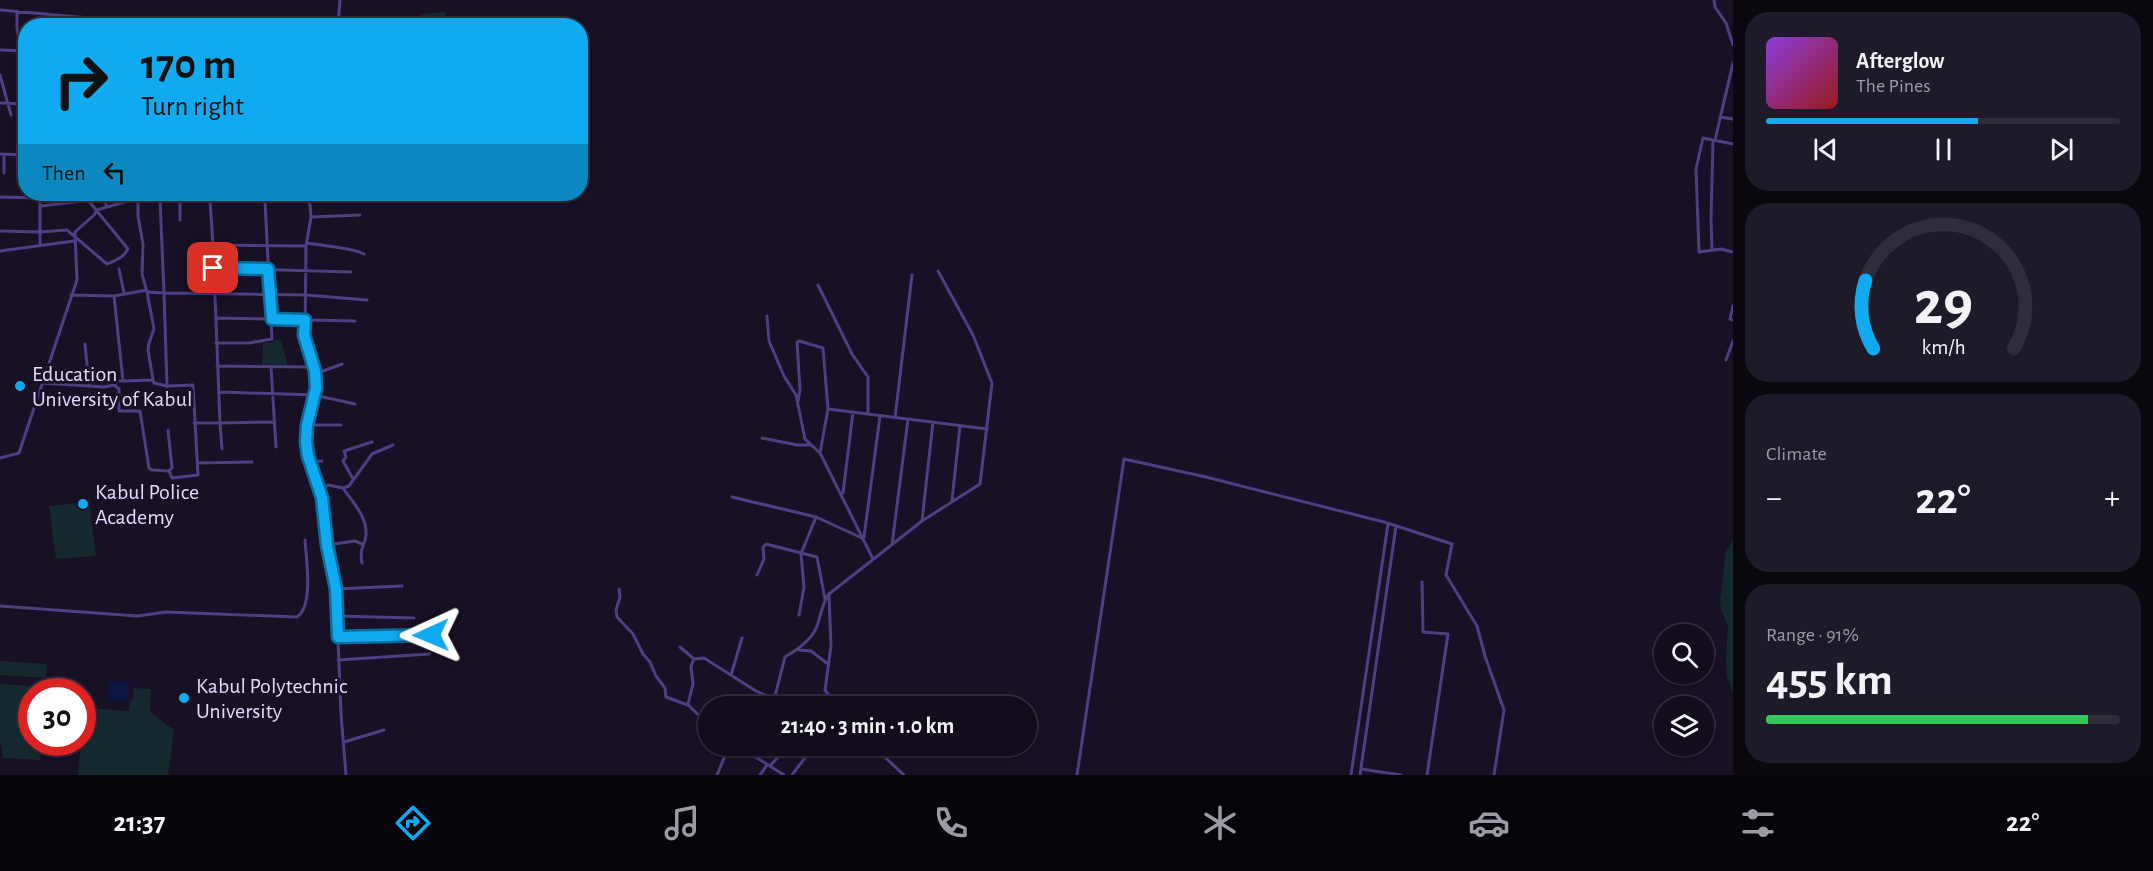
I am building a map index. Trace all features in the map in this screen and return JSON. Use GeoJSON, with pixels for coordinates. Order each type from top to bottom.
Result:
{"type":"FeatureCollection","features":[{"type":"Feature","properties":{"kind":"street"},"geometry":{"type":"LineString","coordinates":[[339,18],[340,0]]}},
{"type":"Feature","properties":{"kind":"street"},"geometry":{"type":"LineString","coordinates":[[1713,0],[1715,8],[1726,23],[1733,45]]}},
{"type":"Feature","properties":{"kind":"street"},"geometry":{"type":"LineString","coordinates":[[0,10],[81,18]]}},
{"type":"Feature","properties":{"kind":"street"},"geometry":{"type":"LineString","coordinates":[[17,11],[18,33]]}},
{"type":"Feature","properties":{"kind":"street"},"geometry":{"type":"LineString","coordinates":[[0,50],[18,51]]}},
{"type":"Feature","properties":{"kind":"street"},"geometry":{"type":"LineString","coordinates":[[1713,250],[1710,219],[1714,140],[1733,63]]}},
{"type":"Feature","properties":{"kind":"street"},"geometry":{"type":"LineString","coordinates":[[0,75],[10,115]]}},
{"type":"Feature","properties":{"kind":"street"},"geometry":{"type":"LineString","coordinates":[[0,103],[18,104]]}},
{"type":"Feature","properties":{"kind":"street"},"geometry":{"type":"LineString","coordinates":[[1720,117],[1733,119]]}},
{"type":"Feature","properties":{"kind":"street"},"geometry":{"type":"LineString","coordinates":[[1733,144],[1703,138],[1696,169],[1699,252],[1721,249],[1733,252]]}},
{"type":"Feature","properties":{"kind":"street"},"geometry":{"type":"LineString","coordinates":[[4,173],[2,154],[18,155]]}},
{"type":"Feature","properties":{"kind":"street"},"geometry":{"type":"LineString","coordinates":[[0,197],[18,197]]}},
{"type":"Feature","properties":{"kind":"street"},"geometry":{"type":"LineString","coordinates":[[40,201],[40,246]]}},
{"type":"Feature","properties":{"kind":"street"},"geometry":{"type":"LineString","coordinates":[[0,231],[40,232],[65,229],[74,234],[107,264],[124,256],[128,249],[89,201]]}},
{"type":"Feature","properties":{"kind":"street"},"geometry":{"type":"LineString","coordinates":[[105,201],[107,207]]}},
{"type":"Feature","properties":{"kind":"street"},"geometry":{"type":"LineString","coordinates":[[0,458],[19,453],[77,280],[74,234],[97,210],[124,201]]}},
{"type":"Feature","properties":{"kind":"street"},"geometry":{"type":"LineString","coordinates":[[138,201],[143,244],[142,273],[151,304],[154,329],[148,350],[153,380],[154,383],[167,386],[193,385],[198,476],[172,478],[169,471]]}},
{"type":"Feature","properties":{"kind":"street"},"geometry":{"type":"LineString","coordinates":[[160,201],[168,401]]}},
{"type":"Feature","properties":{"kind":"street"},"geometry":{"type":"LineString","coordinates":[[180,220],[180,201],[203,201]]}},
{"type":"Feature","properties":{"kind":"street"},"geometry":{"type":"LineString","coordinates":[[210,201],[222,449]]}},
{"type":"Feature","properties":{"kind":"street"},"geometry":{"type":"LineString","coordinates":[[216,343],[249,343],[272,339],[263,201],[308,201],[311,217],[307,244],[304,335],[315,374],[306,442],[320,491],[336,589],[338,660],[346,775]]}},
{"type":"Feature","properties":{"kind":"street"},"geometry":{"type":"LineString","coordinates":[[40,206],[75,202]]}},
{"type":"Feature","properties":{"kind":"street"},"geometry":{"type":"LineString","coordinates":[[311,217],[360,215]]}},
{"type":"Feature","properties":{"kind":"street"},"geometry":{"type":"LineString","coordinates":[[0,251],[74,241]]}},
{"type":"Feature","properties":{"kind":"street"},"geometry":{"type":"LineString","coordinates":[[213,245],[307,244],[355,249],[364,254]]}},
{"type":"Feature","properties":{"kind":"street"},"geometry":{"type":"LineString","coordinates":[[119,268],[124,294]]}},
{"type":"Feature","properties":{"kind":"street"},"geometry":{"type":"LineString","coordinates":[[213,268],[351,272]]}},
{"type":"Feature","properties":{"kind":"street"},"geometry":{"type":"LineString","coordinates":[[775,696],[785,657],[798,650],[816,630],[825,599],[829,594],[922,521],[980,483],[992,380],[976,342],[938,271]]}},
{"type":"Feature","properties":{"kind":"street"},"geometry":{"type":"LineString","coordinates":[[895,418],[912,274]]}},
{"type":"Feature","properties":{"kind":"street"},"geometry":{"type":"LineString","coordinates":[[818,285],[852,354],[868,377],[868,414]]}},
{"type":"Feature","properties":{"kind":"street"},"geometry":{"type":"LineString","coordinates":[[71,295],[114,296],[147,291],[306,295],[367,300]]}},
{"type":"Feature","properties":{"kind":"street"},"geometry":{"type":"LineString","coordinates":[[114,296],[123,381]]}},
{"type":"Feature","properties":{"kind":"street"},"geometry":{"type":"LineString","coordinates":[[1733,306],[1730,314],[1733,320]]}},
{"type":"Feature","properties":{"kind":"street"},"geometry":{"type":"LineString","coordinates":[[767,316],[771,347],[784,376],[796,395],[805,439],[820,453],[873,559]]}},
{"type":"Feature","properties":{"kind":"street"},"geometry":{"type":"LineString","coordinates":[[216,318],[355,321]]}},
{"type":"Feature","properties":{"kind":"street"},"geometry":{"type":"LineString","coordinates":[[797,403],[800,390],[797,342],[799,341],[823,348],[828,409],[820,453]]}},
{"type":"Feature","properties":{"kind":"street"},"geometry":{"type":"LineString","coordinates":[[1733,341],[1726,360],[1733,355]]}},
{"type":"Feature","properties":{"kind":"street"},"geometry":{"type":"LineString","coordinates":[[85,344],[88,386]]}},
{"type":"Feature","properties":{"kind":"street"},"geometry":{"type":"LineString","coordinates":[[315,374],[342,364]]}},
{"type":"Feature","properties":{"kind":"street"},"geometry":{"type":"LineString","coordinates":[[217,366],[314,368]]}},
{"type":"Feature","properties":{"kind":"street"},"geometry":{"type":"LineString","coordinates":[[271,367],[276,447]]}},
{"type":"Feature","properties":{"kind":"street"},"geometry":{"type":"LineString","coordinates":[[114,385],[117,381],[153,380]]}},
{"type":"Feature","properties":{"kind":"street"},"geometry":{"type":"LineString","coordinates":[[42,383],[114,385],[119,389],[119,411],[140,411],[149,468],[169,471]]}},
{"type":"Feature","properties":{"kind":"street"},"geometry":{"type":"LineString","coordinates":[[219,392],[314,395],[355,404]]}},
{"type":"Feature","properties":{"kind":"street"},"geometry":{"type":"LineString","coordinates":[[828,409],[987,429]]}},
{"type":"Feature","properties":{"kind":"street"},"geometry":{"type":"LineString","coordinates":[[843,495],[853,412]]}},
{"type":"Feature","properties":{"kind":"street"},"geometry":{"type":"LineString","coordinates":[[864,539],[880,416]]}},
{"type":"Feature","properties":{"kind":"street"},"geometry":{"type":"LineString","coordinates":[[892,544],[908,419]]}},
{"type":"Feature","properties":{"kind":"street"},"geometry":{"type":"LineString","coordinates":[[194,423],[274,422]]}},
{"type":"Feature","properties":{"kind":"street"},"geometry":{"type":"LineString","coordinates":[[922,521],[933,422]]}},
{"type":"Feature","properties":{"kind":"street"},"geometry":{"type":"LineString","coordinates":[[307,425],[341,425]]}},
{"type":"Feature","properties":{"kind":"street"},"geometry":{"type":"LineString","coordinates":[[952,500],[960,426]]}},
{"type":"Feature","properties":{"kind":"street"},"geometry":{"type":"LineString","coordinates":[[168,429],[172,468],[169,471]]}},
{"type":"Feature","properties":{"kind":"street"},"geometry":{"type":"LineString","coordinates":[[762,438],[797,446],[810,445]]}},
{"type":"Feature","properties":{"kind":"street"},"geometry":{"type":"LineString","coordinates":[[353,479],[344,461],[346,457],[344,451],[372,441]]}},
{"type":"Feature","properties":{"kind":"street"},"geometry":{"type":"LineString","coordinates":[[320,491],[328,485],[344,488],[349,486],[372,454],[393,445]]}},
{"type":"Feature","properties":{"kind":"street"},"geometry":{"type":"LineString","coordinates":[[1077,775],[1124,459],[1396,526],[1452,544],[1446,575],[1477,626],[1504,710],[1494,775]]}},
{"type":"Feature","properties":{"kind":"street"},"geometry":{"type":"LineString","coordinates":[[310,462],[322,461]]}},
{"type":"Feature","properties":{"kind":"street"},"geometry":{"type":"LineString","coordinates":[[197,463],[252,462]]}},
{"type":"Feature","properties":{"kind":"street"},"geometry":{"type":"LineString","coordinates":[[344,488],[364,520],[366,532],[360,550],[362,562]]}},
{"type":"Feature","properties":{"kind":"street"},"geometry":{"type":"LineString","coordinates":[[732,497],[816,517],[864,539]]}},
{"type":"Feature","properties":{"kind":"street"},"geometry":{"type":"LineString","coordinates":[[799,615],[804,587],[801,554],[816,517]]}},
{"type":"Feature","properties":{"kind":"street"},"geometry":{"type":"LineString","coordinates":[[1351,775],[1388,524]]}},
{"type":"Feature","properties":{"kind":"street"},"geometry":{"type":"LineString","coordinates":[[1360,775],[1396,526]]}},
{"type":"Feature","properties":{"kind":"street"},"geometry":{"type":"LineString","coordinates":[[0,606],[136,615],[166,612],[297,617],[304,610],[307,586],[305,540]]}},
{"type":"Feature","properties":{"kind":"street"},"geometry":{"type":"LineString","coordinates":[[327,545],[355,541],[362,544]]}},
{"type":"Feature","properties":{"kind":"street"},"geometry":{"type":"LineString","coordinates":[[757,575],[764,559],[762,547],[766,544],[818,559],[825,599]]}},
{"type":"Feature","properties":{"kind":"street"},"geometry":{"type":"LineString","coordinates":[[1422,582],[1423,632],[1448,634],[1427,775]]}},
{"type":"Feature","properties":{"kind":"street"},"geometry":{"type":"LineString","coordinates":[[336,589],[402,586]]}},
{"type":"Feature","properties":{"kind":"street"},"geometry":{"type":"LineString","coordinates":[[619,589],[617,617],[633,634],[665,688],[666,697],[677,699],[688,705],[698,714]]}},
{"type":"Feature","properties":{"kind":"street"},"geometry":{"type":"LineString","coordinates":[[829,594],[831,646],[825,690],[830,696]]}},
{"type":"Feature","properties":{"kind":"street"},"geometry":{"type":"LineString","coordinates":[[337,616],[414,618]]}},
{"type":"Feature","properties":{"kind":"street"},"geometry":{"type":"LineString","coordinates":[[338,637],[431,635]]}},
{"type":"Feature","properties":{"kind":"street"},"geometry":{"type":"LineString","coordinates":[[731,675],[742,638]]}},
{"type":"Feature","properties":{"kind":"street"},"geometry":{"type":"LineString","coordinates":[[680,647],[694,659],[704,658],[767,696]]}},
{"type":"Feature","properties":{"kind":"street"},"geometry":{"type":"LineString","coordinates":[[798,650],[811,651],[828,664]]}},
{"type":"Feature","properties":{"kind":"street"},"geometry":{"type":"LineString","coordinates":[[338,660],[429,654]]}},
{"type":"Feature","properties":{"kind":"street"},"geometry":{"type":"LineString","coordinates":[[688,705],[693,684],[694,659]]}},
{"type":"Feature","properties":{"kind":"street"},"geometry":{"type":"LineString","coordinates":[[344,742],[384,730]]}},
{"type":"Feature","properties":{"kind":"street"},"geometry":{"type":"LineString","coordinates":[[717,775],[724,756]]}},
{"type":"Feature","properties":{"kind":"street"},"geometry":{"type":"LineString","coordinates":[[754,756],[784,775]]}},
{"type":"Feature","properties":{"kind":"street"},"geometry":{"type":"LineString","coordinates":[[760,775],[778,756]]}},
{"type":"Feature","properties":{"kind":"street"},"geometry":{"type":"LineString","coordinates":[[792,775],[806,756]]}},
{"type":"Feature","properties":{"kind":"street"},"geometry":{"type":"LineString","coordinates":[[884,756],[904,775]]}},
{"type":"Feature","properties":{"kind":"street"},"geometry":{"type":"LineString","coordinates":[[1361,769],[1401,775]]}},
{"type":"Feature","properties":{"kind":"green space"},"geometry":{"type":"Polygon","coordinates":[[[445,12],[446,18],[411,18],[445,12]]]}},
{"type":"Feature","properties":{"kind":"green space"},"geometry":{"type":"Polygon","coordinates":[[[274,340],[281,340],[288,366],[262,365],[263,343],[273,343],[274,340]]]}},
{"type":"Feature","properties":{"kind":"green space"},"geometry":{"type":"Polygon","coordinates":[[[89,502],[96,556],[56,559],[49,506],[89,502]]]}},
{"type":"Feature","properties":{"kind":"green space"},"geometry":{"type":"Polygon","coordinates":[[[1733,540],[1733,693],[1727,677],[1728,626],[1721,610],[1720,600],[1726,552],[1733,540]]]}},
{"type":"Feature","properties":{"kind":"green space"},"geometry":{"type":"Polygon","coordinates":[[[0,661],[47,664],[46,678],[0,675],[0,661]]]}},
{"type":"Feature","properties":{"kind":"green space"},"geometry":{"type":"Polygon","coordinates":[[[0,684],[18,685],[18,756],[40,756],[40,760],[3,758],[0,740],[0,684]]]}},
{"type":"Feature","properties":{"kind":"green space"},"geometry":{"type":"Polygon","coordinates":[[[134,688],[151,689],[150,712],[174,730],[168,775],[78,775],[80,756],[96,756],[96,709],[129,711],[130,700],[133,700],[134,688]]]}},
{"type":"Feature","properties":{"kind":"shaded area"},"geometry":{"type":"Polygon","coordinates":[[[109,681],[129,682],[128,701],[108,700],[109,681]]]}},
{"type":"Feature","properties":{"kind":"place","name":"Education University of Kabul"},"geometry":{"type":"Point","coordinates":[20,386]}},
{"type":"Feature","properties":{"kind":"place","name":"Kabul Police Academy"},"geometry":{"type":"Point","coordinates":[83,504]}},
{"type":"Feature","properties":{"kind":"place","name":"Kabul Polytechnic University"},"geometry":{"type":"Point","coordinates":[184,698]}},
{"type":"Feature","properties":{"kind":"route"},"geometry":{"type":"LineString","coordinates":[[213,268],[268,269],[272,319],[305,320],[304,335],[315,371],[316,388],[307,425],[306,442],[308,456],[322,498],[327,545],[336,589],[338,637],[431,635]]}}]}
